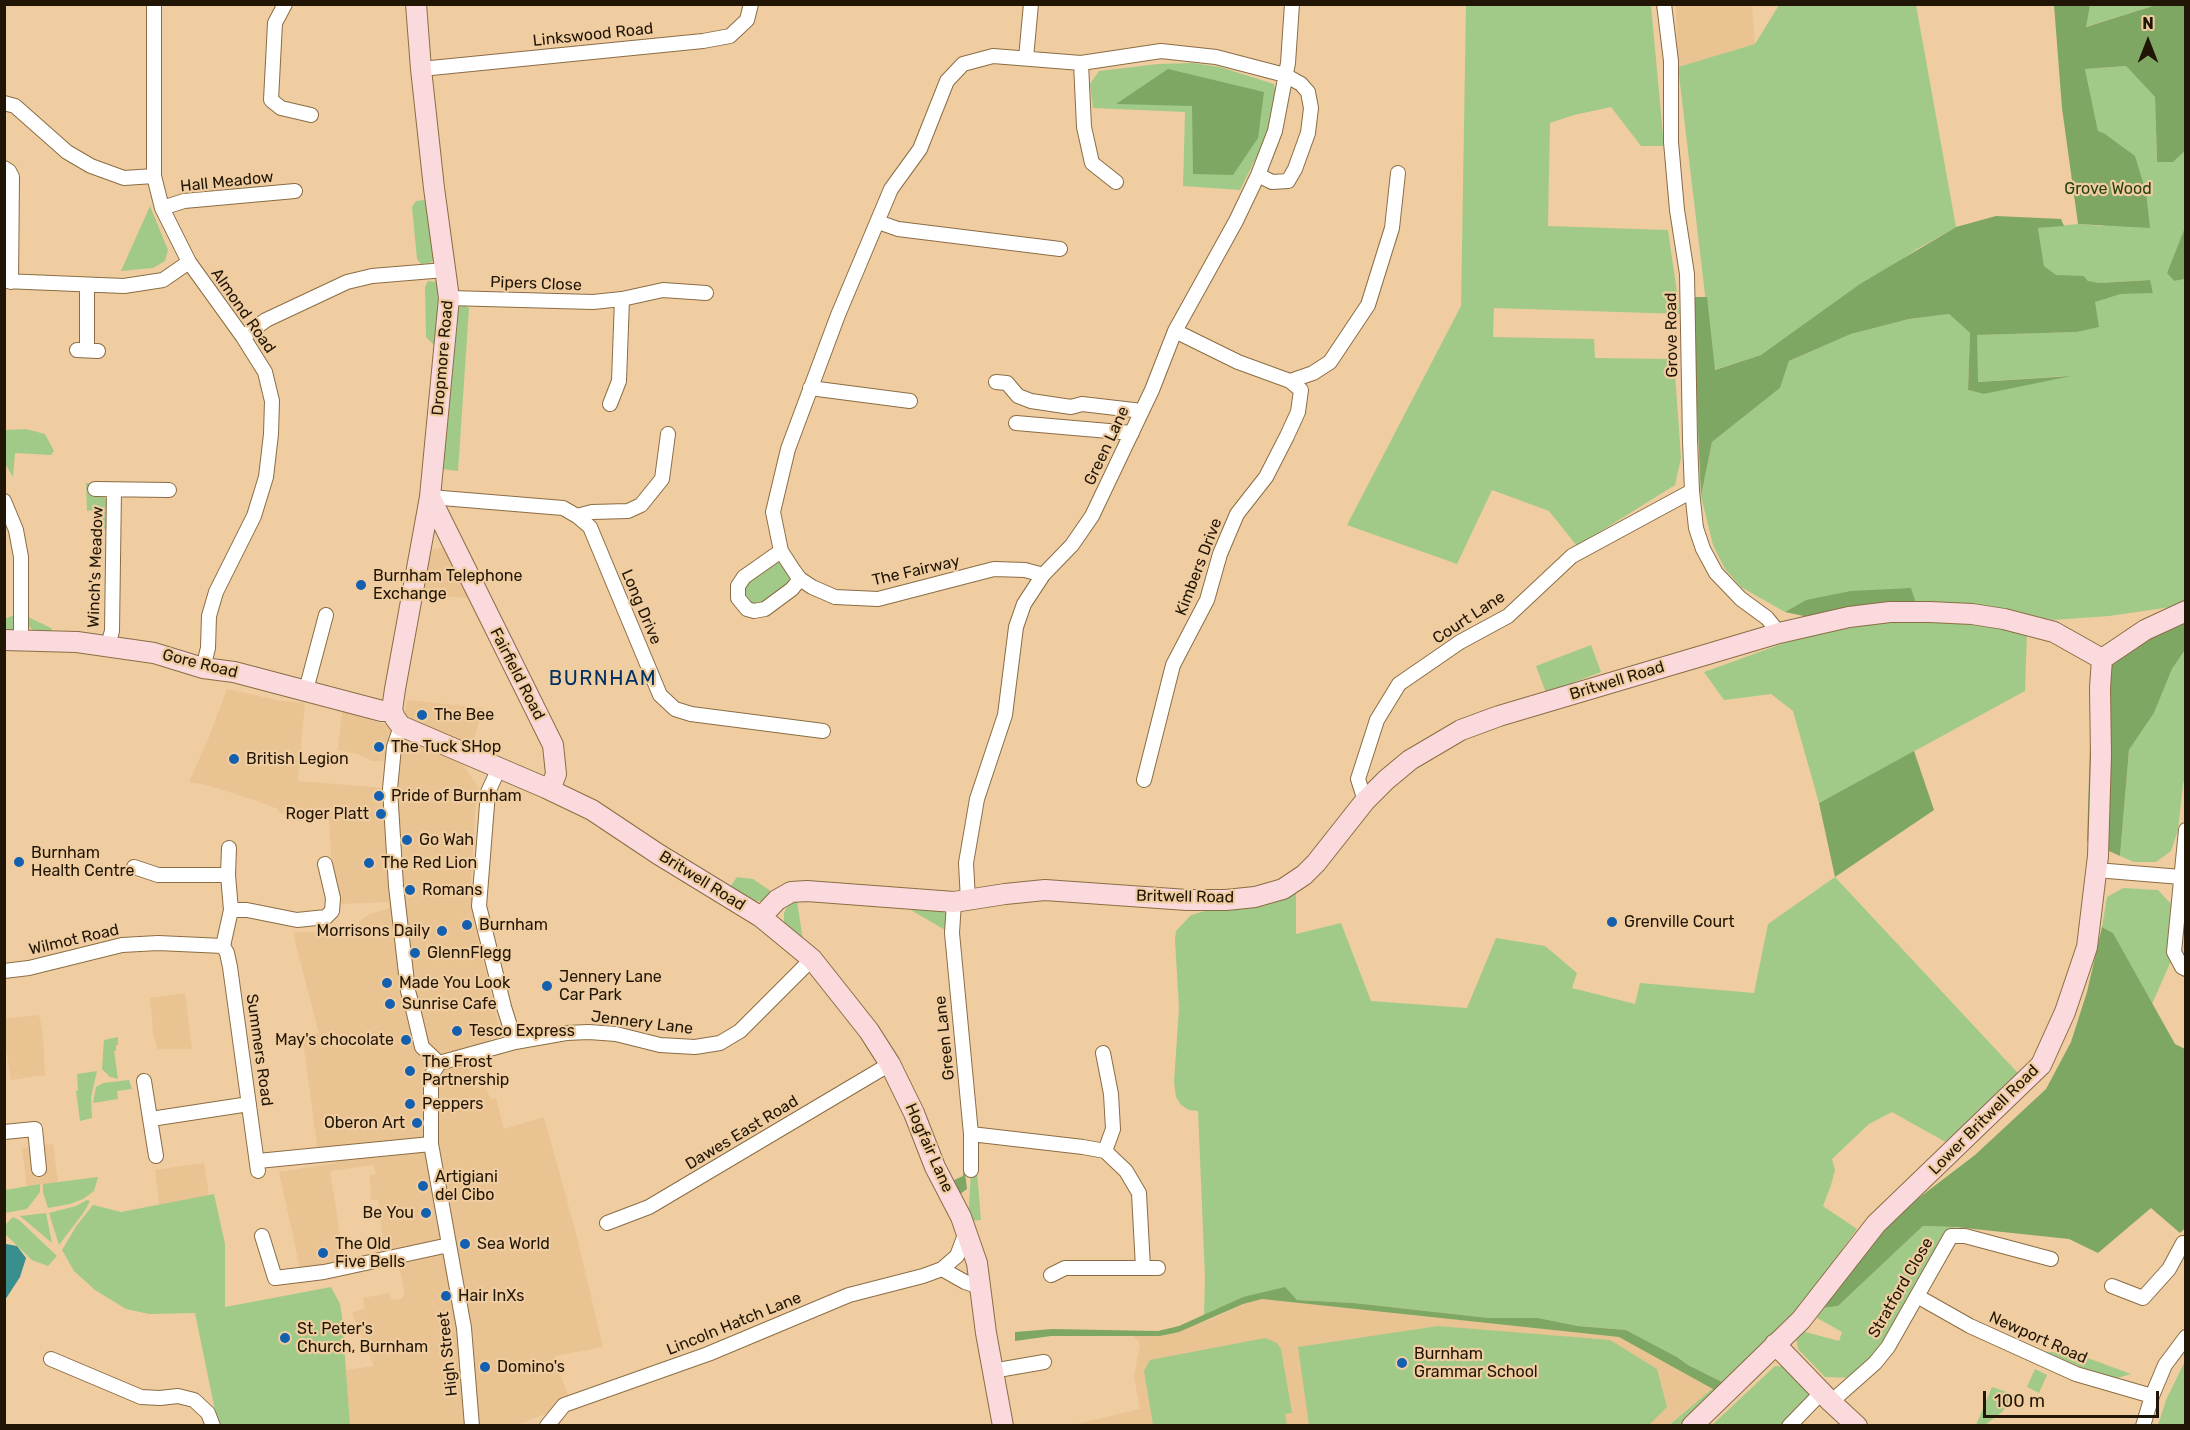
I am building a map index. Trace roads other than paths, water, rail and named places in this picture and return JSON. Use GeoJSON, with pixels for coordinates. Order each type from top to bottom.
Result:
{"type":"FeatureCollection","features":[{"type":"Feature","properties":{"kind":"street","name":"Almond Road"},"geometry":{"type":"LineString","coordinates":[[154,4],[154,176],[162,208],[189,262],[265,372],[272,401],[266,477],[254,516],[216,592],[209,616],[208,648],[203,668]]}},
{"type":"Feature","properties":{"kind":"street"},"geometry":{"type":"LineString","coordinates":[[285,4],[275,23],[271,100],[281,108],[311,115]]}},
{"type":"Feature","properties":{"kind":"street","name":"Dropmore Road"},"geometry":{"type":"LineString","coordinates":[[396,718],[430,497],[449,298],[434,188],[416,4]]}},
{"type":"Feature","properties":{"kind":"street","name":"Linkswood Road"},"geometry":{"type":"LineString","coordinates":[[421,69],[721,38],[730,36],[747,20],[751,4]]}},
{"type":"Feature","properties":{"kind":"street"},"geometry":{"type":"LineString","coordinates":[[1026,58],[1031,4]]}},
{"type":"Feature","properties":{"kind":"street","name":"Green Lane"},"geometry":{"type":"LineString","coordinates":[[971,1170],[971,1134],[953,944],[977,799],[1005,716],[1016,627],[1024,604],[1043,575],[1072,544],[1092,516],[1142,411],[1175,331],[1236,221],[1258,175],[1275,131],[1288,63],[1292,4]]}},
{"type":"Feature","properties":{"kind":"street","name":"Grove Road"},"geometry":{"type":"LineString","coordinates":[[1664,4],[1671,61],[1671,142],[1677,210],[1687,274],[1692,491],[1696,528],[1703,549],[1716,573],[1741,599],[1767,618],[1779,633]]}},
{"type":"Feature","properties":{"kind":"street","name":"The Fairway"},"geometry":{"type":"LineString","coordinates":[[1043,575],[1025,570],[994,569],[878,600],[835,597],[800,579],[781,551],[773,512],[788,449],[838,315],[891,189],[920,149],[947,81],[963,64],[993,56],[1082,63],[1161,51],[1216,57],[1285,75]]}},
{"type":"Feature","properties":{"kind":"street"},"geometry":{"type":"LineString","coordinates":[[1082,63],[1084,127],[1092,163],[1116,182]]}},
{"type":"Feature","properties":{"kind":"street"},"geometry":{"type":"LineString","coordinates":[[1258,175],[1272,182],[1288,181],[1295,169],[1308,133],[1311,108],[1308,92],[1301,84],[1285,75]]}},
{"type":"Feature","properties":{"kind":"street"},"geometry":{"type":"LineString","coordinates":[[4,103],[15,106],[67,152],[91,166],[124,178],[154,176]]}},
{"type":"Feature","properties":{"kind":"street"},"geometry":{"type":"LineString","coordinates":[[4,168],[12,177],[8,281],[124,286],[164,280],[189,262]]}},
{"type":"Feature","properties":{"kind":"street"},"geometry":{"type":"LineString","coordinates":[[1175,331],[1238,362],[1290,381],[1313,374],[1330,362],[1368,305],[1392,228],[1398,173]]}},
{"type":"Feature","properties":{"kind":"street","name":"Hall Meadow"},"geometry":{"type":"LineString","coordinates":[[162,208],[184,201],[295,191]]}},
{"type":"Feature","properties":{"kind":"street"},"geometry":{"type":"LineString","coordinates":[[878,222],[898,229],[1060,249]]}},
{"type":"Feature","properties":{"kind":"street"},"geometry":{"type":"LineString","coordinates":[[243,337],[266,321],[347,282],[372,276],[445,270]]}},
{"type":"Feature","properties":{"kind":"street"},"geometry":{"type":"LineString","coordinates":[[87,285],[87,350]]}},
{"type":"Feature","properties":{"kind":"street","name":"Pipers Close"},"geometry":{"type":"LineString","coordinates":[[449,298],[593,302],[622,299],[663,290],[706,293]]}},
{"type":"Feature","properties":{"kind":"street"},"geometry":{"type":"LineString","coordinates":[[610,404],[619,381],[622,299]]}},
{"type":"Feature","properties":{"kind":"street","name":"Kimbers Drive"},"geometry":{"type":"LineString","coordinates":[[1144,780],[1173,665],[1207,600],[1220,554],[1237,514],[1266,477],[1298,412],[1301,390],[1290,381]]}},
{"type":"Feature","properties":{"kind":"street"},"geometry":{"type":"LineString","coordinates":[[996,382],[1007,383],[1018,396],[1031,401],[1071,408],[1082,404],[1142,411]]}},
{"type":"Feature","properties":{"kind":"street"},"geometry":{"type":"LineString","coordinates":[[810,388],[910,401]]}},
{"type":"Feature","properties":{"kind":"street"},"geometry":{"type":"LineString","coordinates":[[1016,423],[1132,433]]}},
{"type":"Feature","properties":{"kind":"street"},"geometry":{"type":"LineString","coordinates":[[430,497],[563,508],[577,516],[592,512],[628,511],[641,505],[662,479],[668,434]]}},
{"type":"Feature","properties":{"kind":"street","name":"Winch's Meadow"},"geometry":{"type":"LineString","coordinates":[[95,489],[169,490]]}},
{"type":"Feature","properties":{"kind":"street","name":"Winch's Meadow"},"geometry":{"type":"LineString","coordinates":[[108,645],[112,631],[114,490]]}},
{"type":"Feature","properties":{"kind":"street","name":"Court Lane"},"geometry":{"type":"LineString","coordinates":[[1365,801],[1358,779],[1377,720],[1399,684],[1460,642],[1508,616],[1572,556],[1692,491]]}},
{"type":"Feature","properties":{"kind":"street","name":"Fairfield Road"},"geometry":{"type":"LineString","coordinates":[[430,497],[553,745],[556,774],[550,790]]}},
{"type":"Feature","properties":{"kind":"street"},"geometry":{"type":"LineString","coordinates":[[4,501],[8,520],[16,530],[21,557],[13,640]]}},
{"type":"Feature","properties":{"kind":"street","name":"Long Drive"},"geometry":{"type":"LineString","coordinates":[[577,516],[590,527],[660,695],[675,709],[691,714],[823,731]]}},
{"type":"Feature","properties":{"kind":"street"},"geometry":{"type":"LineString","coordinates":[[425,528],[437,526],[445,530]]}},
{"type":"Feature","properties":{"kind":"street"},"geometry":{"type":"LineString","coordinates":[[781,551],[744,577],[738,586],[738,598],[747,609],[754,611],[765,609],[792,589],[800,579]]}},
{"type":"Feature","properties":{"kind":"street","name":"Britwell Road"},"geometry":{"type":"LineString","coordinates":[[396,718],[592,810],[658,854],[761,917],[777,900],[791,892],[807,891],[961,901],[1045,890],[1187,900],[1256,897],[1283,889],[1304,875],[1365,801],[1410,760],[1461,730],[1499,716],[1779,633],[1849,617],[1890,612],[1930,612],[1972,614],[2004,619],[2054,632],[2102,659]]}},
{"type":"Feature","properties":{"kind":"street"},"geometry":{"type":"LineString","coordinates":[[2102,659],[2145,630],[2186,612]]}},
{"type":"Feature","properties":{"kind":"street"},"geometry":{"type":"LineString","coordinates":[[306,690],[319,622]]}},
{"type":"Feature","properties":{"kind":"street","name":"Gore Road"},"geometry":{"type":"LineString","coordinates":[[13,640],[108,645],[154,653],[203,668],[234,672],[306,690],[382,711],[396,718]]}},
{"type":"Feature","properties":{"kind":"street","name":"Lower Britwell Road"},"geometry":{"type":"LineString","coordinates":[[1692,1425],[1801,1320],[1876,1224],[2041,1065],[2065,1012],[2087,946],[2096,870],[2102,659]]}},
{"type":"Feature","properties":{"kind":"street"},"geometry":{"type":"LineString","coordinates":[[396,718],[390,789],[396,886],[411,1000],[422,1047],[438,1063]]}},
{"type":"Feature","properties":{"kind":"street"},"geometry":{"type":"LineString","coordinates":[[499,768],[488,792],[479,906],[515,1042]]}},
{"type":"Feature","properties":{"kind":"street"},"geometry":{"type":"LineString","coordinates":[[2186,830],[2175,952],[2182,967],[2186,969]]}},
{"type":"Feature","properties":{"kind":"street"},"geometry":{"type":"LineString","coordinates":[[223,946],[231,910],[228,875],[229,848]]}},
{"type":"Feature","properties":{"kind":"street"},"geometry":{"type":"LineString","coordinates":[[231,910],[247,910],[297,920],[326,917],[332,911],[333,898],[326,864]]}},
{"type":"Feature","properties":{"kind":"street"},"geometry":{"type":"LineString","coordinates":[[134,867],[158,875],[228,875]]}},
{"type":"Feature","properties":{"kind":"street"},"geometry":{"type":"LineString","coordinates":[[2096,870],[2181,877]]}},
{"type":"Feature","properties":{"kind":"street","name":"Hogfair Lane"},"geometry":{"type":"LineString","coordinates":[[761,917],[812,959],[869,1031],[890,1064],[914,1113],[935,1167],[975,1253],[992,1371],[1003,1425]]}},
{"type":"Feature","properties":{"kind":"street","name":"Wilmot Road"},"geometry":{"type":"LineString","coordinates":[[4,971],[29,968],[122,945],[158,943],[223,946]]}},
{"type":"Feature","properties":{"kind":"street","name":"Summers Road"},"geometry":{"type":"LineString","coordinates":[[223,946],[230,967],[258,1166],[304,1155],[431,1144]]}},
{"type":"Feature","properties":{"kind":"street","name":"Jennery Lane"},"geometry":{"type":"LineString","coordinates":[[438,1063],[515,1042],[566,1033],[616,1034],[660,1045],[694,1047],[720,1043],[740,1031],[812,959]]}},
{"type":"Feature","properties":{"kind":"street"},"geometry":{"type":"LineString","coordinates":[[1103,1053],[1111,1094],[1113,1129],[1105,1151]]}},
{"type":"Feature","properties":{"kind":"street","name":"High Street"},"geometry":{"type":"LineString","coordinates":[[438,1063],[431,1076],[431,1144],[464,1328],[473,1423]]}},
{"type":"Feature","properties":{"kind":"street","name":"Dawes East Road"},"geometry":{"type":"LineString","coordinates":[[607,1223],[649,1207],[890,1064]]}},
{"type":"Feature","properties":{"kind":"street"},"geometry":{"type":"LineString","coordinates":[[144,1081],[156,1156]]}},
{"type":"Feature","properties":{"kind":"street"},"geometry":{"type":"LineString","coordinates":[[150,1119],[249,1104]]}},
{"type":"Feature","properties":{"kind":"street"},"geometry":{"type":"LineString","coordinates":[[4,1132],[35,1129],[39,1169]]}},
{"type":"Feature","properties":{"kind":"street"},"geometry":{"type":"LineString","coordinates":[[971,1134],[1105,1151],[1126,1171],[1139,1193],[1143,1268]]}},
{"type":"Feature","properties":{"kind":"street"},"geometry":{"type":"LineString","coordinates":[[966,1231],[957,1256],[942,1269],[965,1282],[980,1287]]}},
{"type":"Feature","properties":{"kind":"street"},"geometry":{"type":"LineString","coordinates":[[262,1236],[275,1278],[324,1272],[449,1245]]}},
{"type":"Feature","properties":{"kind":"street","name":"Stratford Close"},"geometry":{"type":"LineString","coordinates":[[1789,1425],[1875,1363],[1888,1347],[1951,1236],[1965,1236],[2051,1259]]}},
{"type":"Feature","properties":{"kind":"street"},"geometry":{"type":"LineString","coordinates":[[2112,1286],[2143,1298],[2180,1260],[2182,1243]]}},
{"type":"Feature","properties":{"kind":"street"},"geometry":{"type":"LineString","coordinates":[[1052,1275],[1065,1268],[1158,1268]]}},
{"type":"Feature","properties":{"kind":"street","name":"Lincoln Hatch Lane"},"geometry":{"type":"LineString","coordinates":[[547,1425],[564,1405],[708,1354],[849,1295],[942,1269]]}},
{"type":"Feature","properties":{"kind":"street","name":"Newport Road"},"geometry":{"type":"LineString","coordinates":[[1917,1296],[1970,1326],[2076,1374],[2152,1396]]}},
{"type":"Feature","properties":{"kind":"street"},"geometry":{"type":"LineString","coordinates":[[2143,1425],[2165,1365],[2186,1337]]}},
{"type":"Feature","properties":{"kind":"street"},"geometry":{"type":"LineString","coordinates":[[1775,1344],[1826,1398],[1857,1425]]}},
{"type":"Feature","properties":{"kind":"street"},"geometry":{"type":"LineString","coordinates":[[51,1359],[141,1397],[178,1396],[194,1400],[208,1413],[213,1425]]}},
{"type":"Feature","properties":{"kind":"street"},"geometry":{"type":"LineString","coordinates":[[992,1371],[1044,1362]]}},
{"type":"Feature","properties":{"kind":"water"},"geometry":{"type":"Polygon","coordinates":[[[6,1244],[17,1246],[26,1258],[20,1277],[5,1300],[6,1244]]]}},
{"type":"Feature","properties":{"kind":"place","name":"Burnham Telephone Exchange"},"geometry":{"type":"Point","coordinates":[361,585]}},
{"type":"Feature","properties":{"kind":"place","name":"The Bee"},"geometry":{"type":"Point","coordinates":[422,715]}},
{"type":"Feature","properties":{"kind":"place","name":"The Tuck SHop"},"geometry":{"type":"Point","coordinates":[379,747]}},
{"type":"Feature","properties":{"kind":"place","name":"British Legion"},"geometry":{"type":"Point","coordinates":[234,759]}},
{"type":"Feature","properties":{"kind":"place","name":"Pride of Burnham"},"geometry":{"type":"Point","coordinates":[379,796]}},
{"type":"Feature","properties":{"kind":"place","name":"Roger Platt"},"geometry":{"type":"Point","coordinates":[381,814]}},
{"type":"Feature","properties":{"kind":"place","name":"Go Wah"},"geometry":{"type":"Point","coordinates":[407,840]}},
{"type":"Feature","properties":{"kind":"place","name":"Burnham Health Centre"},"geometry":{"type":"Point","coordinates":[19,862]}},
{"type":"Feature","properties":{"kind":"place","name":"The Red Lion"},"geometry":{"type":"Point","coordinates":[369,863]}},
{"type":"Feature","properties":{"kind":"place","name":"Romans"},"geometry":{"type":"Point","coordinates":[410,890]}},
{"type":"Feature","properties":{"kind":"place","name":"Grenville Court"},"geometry":{"type":"Point","coordinates":[1612,922]}},
{"type":"Feature","properties":{"kind":"place","name":"Burnham"},"geometry":{"type":"Point","coordinates":[467,925]}},
{"type":"Feature","properties":{"kind":"place","name":"Morrisons Daily"},"geometry":{"type":"Point","coordinates":[442,931]}},
{"type":"Feature","properties":{"kind":"place","name":"GlennFlegg"},"geometry":{"type":"Point","coordinates":[415,953]}},
{"type":"Feature","properties":{"kind":"place","name":"Made You Look"},"geometry":{"type":"Point","coordinates":[387,983]}},
{"type":"Feature","properties":{"kind":"place","name":"Jennery Lane Car Park"},"geometry":{"type":"Point","coordinates":[547,986]}},
{"type":"Feature","properties":{"kind":"place","name":"Sunrise Cafe"},"geometry":{"type":"Point","coordinates":[390,1004]}},
{"type":"Feature","properties":{"kind":"place","name":"Tesco Express"},"geometry":{"type":"Point","coordinates":[457,1031]}},
{"type":"Feature","properties":{"kind":"place","name":"May's chocolate"},"geometry":{"type":"Point","coordinates":[406,1040]}},
{"type":"Feature","properties":{"kind":"place","name":"The Frost Partnership"},"geometry":{"type":"Point","coordinates":[410,1071]}},
{"type":"Feature","properties":{"kind":"place","name":"Peppers"},"geometry":{"type":"Point","coordinates":[410,1104]}},
{"type":"Feature","properties":{"kind":"place","name":"Oberon Art"},"geometry":{"type":"Point","coordinates":[417,1123]}},
{"type":"Feature","properties":{"kind":"place","name":"Artigiani del Cibo"},"geometry":{"type":"Point","coordinates":[423,1186]}},
{"type":"Feature","properties":{"kind":"place","name":"Be You"},"geometry":{"type":"Point","coordinates":[426,1213]}},
{"type":"Feature","properties":{"kind":"place","name":"Sea World"},"geometry":{"type":"Point","coordinates":[465,1244]}},
{"type":"Feature","properties":{"kind":"place","name":"The Old Five Bells"},"geometry":{"type":"Point","coordinates":[323,1253]}},
{"type":"Feature","properties":{"kind":"place","name":"Hair InXs"},"geometry":{"type":"Point","coordinates":[446,1296]}},
{"type":"Feature","properties":{"kind":"place","name":"St. Peter's Church, Burnham"},"geometry":{"type":"Point","coordinates":[285,1338]}},
{"type":"Feature","properties":{"kind":"place","name":"Burnham Grammar School"},"geometry":{"type":"Point","coordinates":[1402,1363]}},
{"type":"Feature","properties":{"kind":"place","name":"Domino's"},"geometry":{"type":"Point","coordinates":[485,1367]}},
{"type":"Feature","properties":{"kind":"district","name":"BURNHAM"},"geometry":{"type":"Point","coordinates":[603,679]}},
{"type":"Feature","properties":{"kind":"park label","name":"Grove Wood"},"geometry":{"type":"Point","coordinates":[2108,189]}}]}
